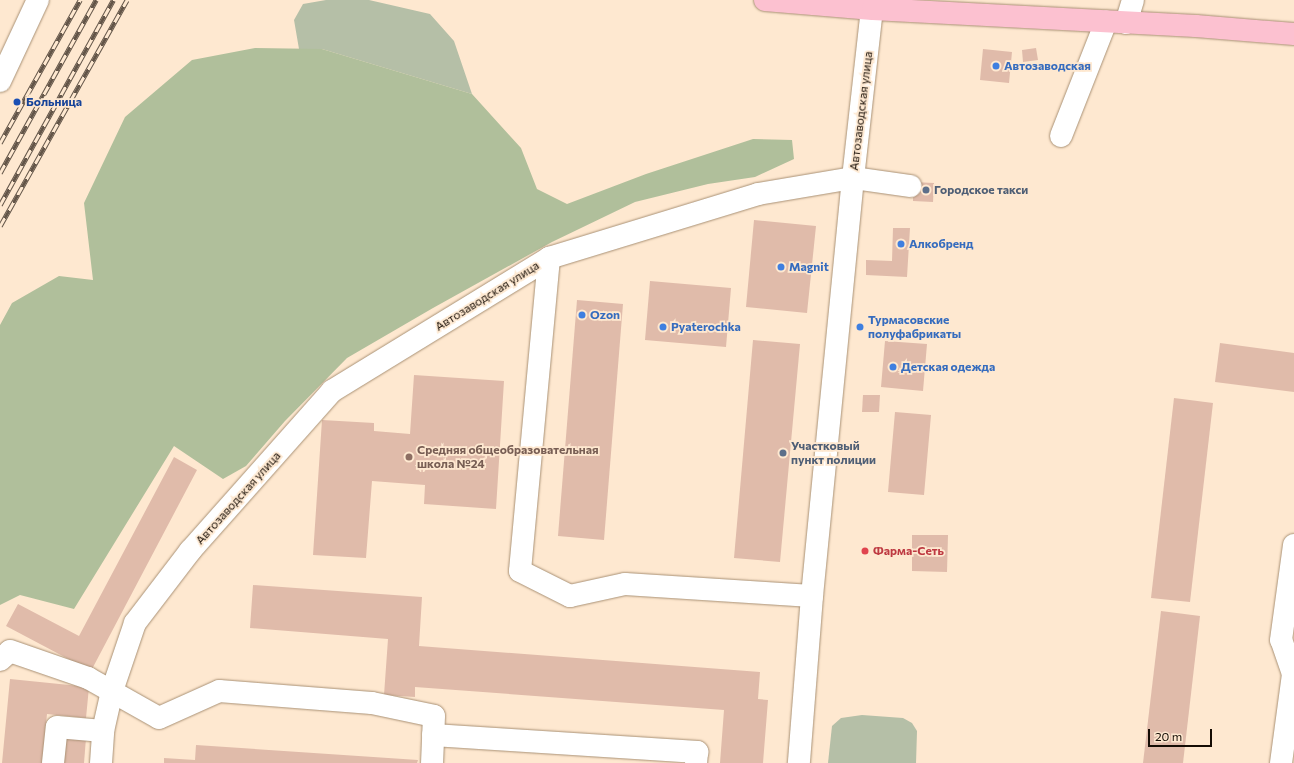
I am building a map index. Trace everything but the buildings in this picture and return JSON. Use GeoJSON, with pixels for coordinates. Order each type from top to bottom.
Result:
{"type":"FeatureCollection","features":[{"type":"Feature","properties":{"kind":"main road"},"geometry":{"type":"LineString","coordinates":[[765,0],[873,5],[1196,26],[1294,34]]}},
{"type":"Feature","properties":{"kind":"street"},"geometry":{"type":"LineString","coordinates":[[0,81],[38,0]]}},
{"type":"Feature","properties":{"kind":"street"},"geometry":{"type":"LineString","coordinates":[[1061,136],[1116,22],[1132,0]]}},
{"type":"Feature","properties":{"kind":"street","name":"Автозаводская улица"},"geometry":{"type":"LineString","coordinates":[[101,763],[103,731],[112,691],[135,623],[190,551],[332,391],[549,258],[758,194],[853,178],[873,5]]}},
{"type":"Feature","properties":{"kind":"street"},"geometry":{"type":"LineString","coordinates":[[799,763],[812,596],[853,178],[910,186]]}},
{"type":"Feature","properties":{"kind":"street"},"geometry":{"type":"LineString","coordinates":[[549,258],[520,571],[570,596],[625,584],[812,596]]}},
{"type":"Feature","properties":{"kind":"street"},"geometry":{"type":"LineString","coordinates":[[1282,763],[1293,674],[1281,640],[1294,545]]}},
{"type":"Feature","properties":{"kind":"street"},"geometry":{"type":"LineString","coordinates":[[0,660],[10,651],[88,678],[159,718],[220,691],[372,702],[434,716],[432,763]]}},
{"type":"Feature","properties":{"kind":"street"},"geometry":{"type":"LineString","coordinates":[[53,763],[57,727],[103,731]]}},
{"type":"Feature","properties":{"kind":"street"},"geometry":{"type":"LineString","coordinates":[[433,735],[697,752],[696,763]]}},
{"type":"Feature","properties":{"kind":"green space"},"geometry":{"type":"Polygon","coordinates":[[[326,0],[369,0],[430,14],[454,41],[472,94],[322,49],[299,49],[294,20],[303,4],[326,0]]]}},
{"type":"Feature","properties":{"kind":"green space"},"geometry":{"type":"Polygon","coordinates":[[[255,48],[322,49],[472,94],[521,148],[537,189],[567,204],[646,174],[753,139],[792,140],[794,159],[755,177],[708,184],[635,202],[552,242],[433,308],[347,358],[285,421],[246,466],[223,479],[174,446],[74,609],[20,595],[0,605],[0,325],[12,303],[59,276],[93,280],[84,203],[125,117],[192,60],[255,48]]]}},
{"type":"Feature","properties":{"kind":"green space"},"geometry":{"type":"Polygon","coordinates":[[[862,715],[903,718],[912,723],[917,731],[916,763],[828,763],[832,726],[841,718],[862,715]]]}},
{"type":"Feature","properties":{"kind":"railway"},"geometry":{"type":"LineString","coordinates":[[0,143],[80,0]]}},
{"type":"Feature","properties":{"kind":"railway"},"geometry":{"type":"LineString","coordinates":[[0,173],[96,0]]}},
{"type":"Feature","properties":{"kind":"railway"},"geometry":{"type":"LineString","coordinates":[[0,205],[113,0]]}},
{"type":"Feature","properties":{"kind":"railway"},"geometry":{"type":"LineString","coordinates":[[0,226],[127,0]]}},
{"type":"Feature","properties":{"kind":"place","name":"Автозаводская"},"geometry":{"type":"Point","coordinates":[996,66]}},
{"type":"Feature","properties":{"kind":"place","name":"Больница"},"geometry":{"type":"Point","coordinates":[17,102]}},
{"type":"Feature","properties":{"kind":"place","name":"Городское такси"},"geometry":{"type":"Point","coordinates":[926,190]}},
{"type":"Feature","properties":{"kind":"place","name":"Алкобренд"},"geometry":{"type":"Point","coordinates":[901,244]}},
{"type":"Feature","properties":{"kind":"place","name":"Magnit"},"geometry":{"type":"Point","coordinates":[781,267]}},
{"type":"Feature","properties":{"kind":"place","name":"Ozon"},"geometry":{"type":"Point","coordinates":[582,315]}},
{"type":"Feature","properties":{"kind":"place","name":"Pyaterochka"},"geometry":{"type":"Point","coordinates":[663,327]}},
{"type":"Feature","properties":{"kind":"place","name":"Турмасовские полуфабрикаты"},"geometry":{"type":"Point","coordinates":[860,327]}},
{"type":"Feature","properties":{"kind":"place","name":"Детская одежда"},"geometry":{"type":"Point","coordinates":[893,367]}},
{"type":"Feature","properties":{"kind":"place","name":"Участковый пункт полиции"},"geometry":{"type":"Point","coordinates":[783,453]}},
{"type":"Feature","properties":{"kind":"place","name":"Средняя общеобразовательная школа №24"},"geometry":{"type":"Point","coordinates":[409,457]}},
{"type":"Feature","properties":{"kind":"place","name":"Фарма-Сеть"},"geometry":{"type":"Point","coordinates":[865,551]}}]}
